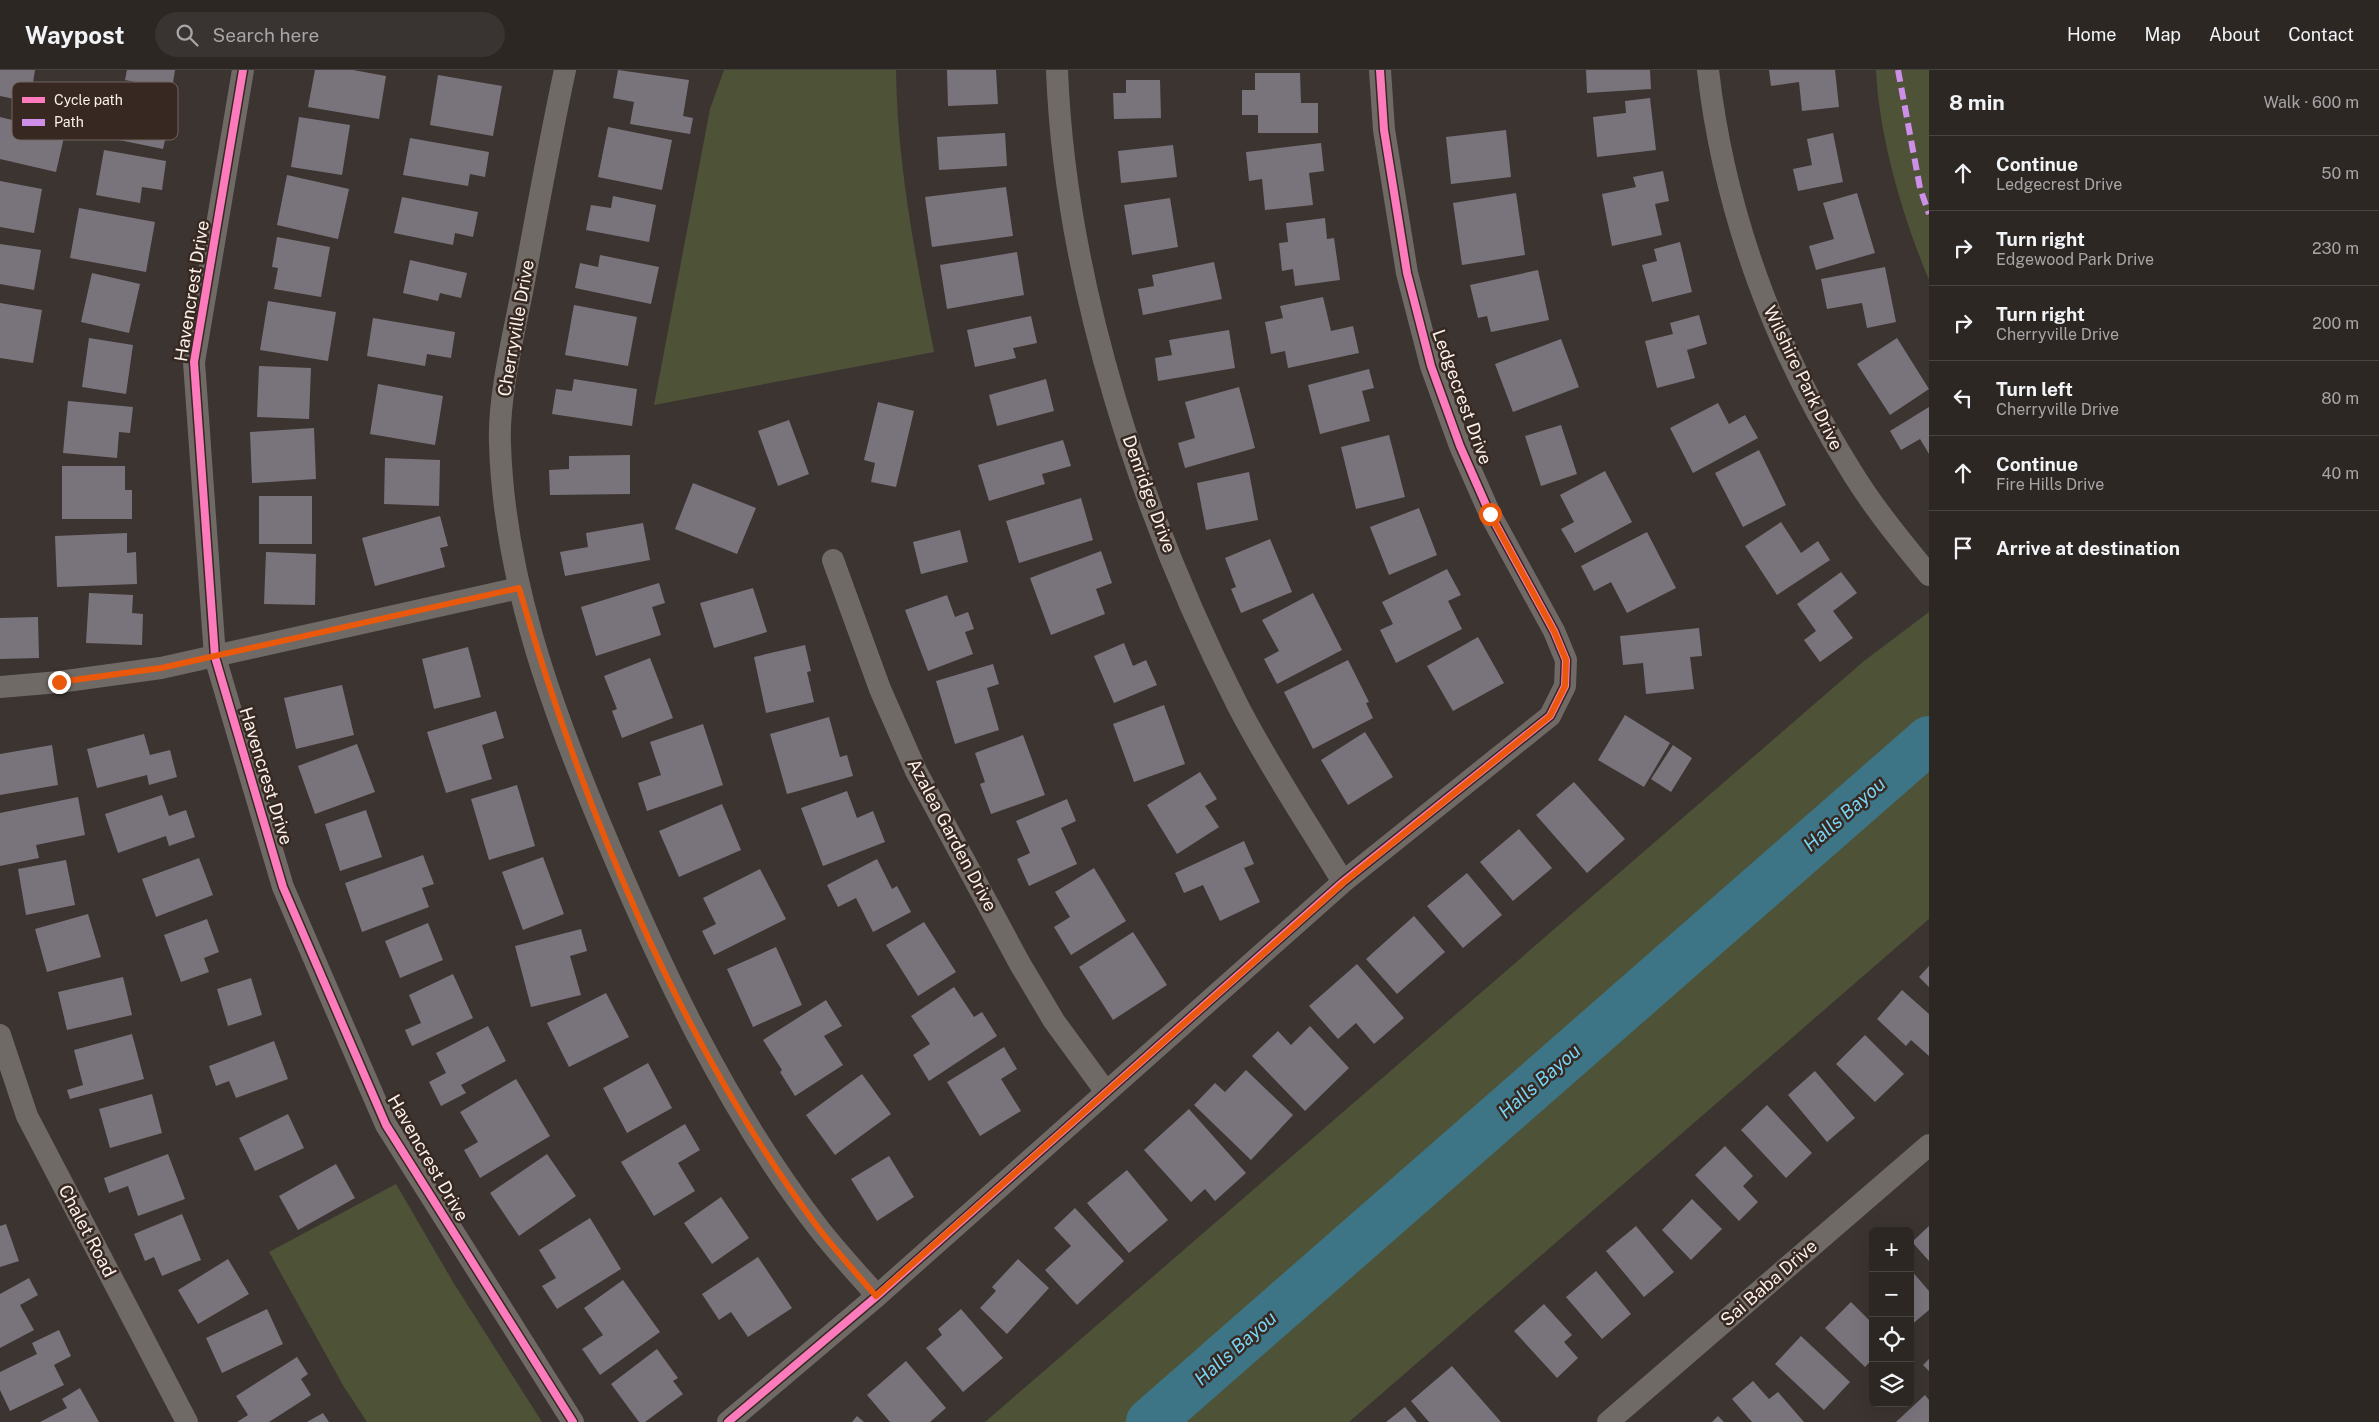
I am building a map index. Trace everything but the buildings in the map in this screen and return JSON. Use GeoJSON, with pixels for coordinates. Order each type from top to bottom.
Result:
{"type":"FeatureCollection","features":[{"type":"Feature","properties":{"kind":"street","name":"Havencrest Drive"},"geometry":{"type":"LineString","coordinates":[[243,70],[194,362],[215,657],[283,887],[386,1125],[573,1422]]}},
{"type":"Feature","properties":{"kind":"street","name":"Cherryville Drive"},"geometry":{"type":"LineString","coordinates":[[566,70],[514,333],[505,385],[499,440],[509,543],[519,588],[544,672],[579,773],[624,882],[682,1007],[753,1134],[820,1230],[876,1296]]}},
{"type":"Feature","properties":{"kind":"street","name":"Denridge Drive"},"geometry":{"type":"LineString","coordinates":[[1057,70],[1066,170],[1081,260],[1116,403],[1150,503],[1197,620],[1238,706],[1268,760],[1344,882]]}},
{"type":"Feature","properties":{"kind":"street","name":"Ledgecrest Drive"},"geometry":{"type":"LineString","coordinates":[[1344,882],[1550,716],[1565,686],[1566,660],[1554,631],[1490,514],[1460,446],[1430,366],[1407,274],[1384,130],[1380,70]]}},
{"type":"Feature","properties":{"kind":"street","name":"Wilshire Park Drive"},"geometry":{"type":"LineString","coordinates":[[1708,70],[1723,162],[1740,226],[1778,334],[1812,405],[1850,470],[1887,524],[1929,575]]}},
{"type":"Feature","properties":{"kind":"street","name":"Azalea Garden Drive"},"geometry":{"type":"LineString","coordinates":[[833,560],[880,689],[916,771],[1054,1022],[1106,1092]]}},
{"type":"Feature","properties":{"kind":"street"},"geometry":{"type":"LineString","coordinates":[[0,686],[59,682],[152,669],[215,657],[519,588]]}},
{"type":"Feature","properties":{"kind":"street"},"geometry":{"type":"LineString","coordinates":[[728,1422],[876,1296],[1344,882]]}},
{"type":"Feature","properties":{"kind":"street","name":"Chalet Road"},"geometry":{"type":"LineString","coordinates":[[0,1035],[27,1116],[187,1422]]}},
{"type":"Feature","properties":{"kind":"street","name":"Sai Baba Drive"},"geometry":{"type":"LineString","coordinates":[[1608,1422],[1929,1145]]}},
{"type":"Feature","properties":{"kind":"green space"},"geometry":{"type":"Polygon","coordinates":[[[724,70],[896,70],[897,106],[904,176],[914,247],[934,352],[654,405],[710,109],[724,70]]]}},
{"type":"Feature","properties":{"kind":"green space"},"geometry":{"type":"Polygon","coordinates":[[[1876,70],[1929,70],[1929,280],[1910,230],[1887,150],[1878,96],[1876,70]]]}},
{"type":"Feature","properties":{"kind":"green space"},"geometry":{"type":"Polygon","coordinates":[[[1929,612],[1929,919],[1349,1422],[985,1422],[1864,661],[1929,612]]]}},
{"type":"Feature","properties":{"kind":"green space"},"geometry":{"type":"Polygon","coordinates":[[[396,1184],[453,1282],[542,1422],[367,1422],[344,1387],[269,1252],[396,1184]]]}},
{"type":"Feature","properties":{"kind":"waterway","name":"Halls Bayou"},"geometry":{"type":"LineString","coordinates":[[1150,1422],[1929,740]]}},
{"type":"Feature","properties":{"kind":"marked path"},"geometry":{"type":"LineString","coordinates":[[1898,70],[1920,188],[1929,214]]}},
{"type":"Feature","properties":{"kind":"cycle path"},"geometry":{"type":"LineString","coordinates":[[243,70],[194,362],[215,657],[283,887],[386,1125],[573,1422]]}},
{"type":"Feature","properties":{"kind":"cycle path"},"geometry":{"type":"LineString","coordinates":[[728,1422],[877,1296],[1343,882],[1550,716],[1565,686],[1566,660],[1554,631],[1490,514],[1460,446],[1431,366],[1407,273],[1384,130],[1380,70]]}},
{"type":"Feature","properties":{"kind":"route"},"geometry":{"type":"LineString","coordinates":[[59,682],[161,668],[215,657],[519,588],[544,672],[579,773],[624,882],[682,1007],[753,1134],[820,1230],[876,1296],[1344,882],[1550,716],[1565,686],[1566,660],[1554,631],[1490,514]]}}]}
